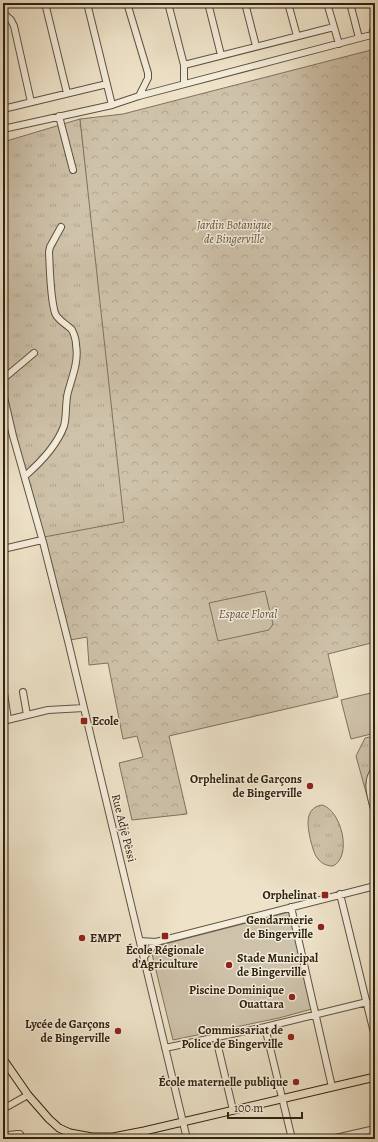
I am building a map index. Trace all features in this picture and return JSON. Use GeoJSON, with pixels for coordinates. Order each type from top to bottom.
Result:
{"type":"FeatureCollection","features":[{"type":"Feature","properties":{"kind":"main road"},"geometry":{"type":"LineString","coordinates":[[3,1059],[28,1095],[59,1128],[70,1133],[92,1137],[113,1137],[375,1077]]}},
{"type":"Feature","properties":{"kind":"street"},"geometry":{"type":"LineString","coordinates":[[48,3],[67,93]]}},
{"type":"Feature","properties":{"kind":"street"},"geometry":{"type":"LineString","coordinates":[[87,3],[112,105]]}},
{"type":"Feature","properties":{"kind":"street"},"geometry":{"type":"LineString","coordinates":[[127,3],[148,73],[148,78],[140,96]]}},
{"type":"Feature","properties":{"kind":"street"},"geometry":{"type":"LineString","coordinates":[[168,3],[184,65],[184,84]]}},
{"type":"Feature","properties":{"kind":"street"},"geometry":{"type":"LineString","coordinates":[[208,3],[221,55]]}},
{"type":"Feature","properties":{"kind":"street"},"geometry":{"type":"LineString","coordinates":[[245,3],[256,46]]}},
{"type":"Feature","properties":{"kind":"street"},"geometry":{"type":"LineString","coordinates":[[288,3],[297,36]]}},
{"type":"Feature","properties":{"kind":"street"},"geometry":{"type":"LineString","coordinates":[[328,3],[339,44]]}},
{"type":"Feature","properties":{"kind":"street"},"geometry":{"type":"LineString","coordinates":[[350,3],[359,38]]}},
{"type":"Feature","properties":{"kind":"street"},"geometry":{"type":"LineString","coordinates":[[3,13],[11,20],[14,26],[31,102]]}},
{"type":"Feature","properties":{"kind":"street"},"geometry":{"type":"LineString","coordinates":[[3,129],[112,105],[184,84],[339,44],[374,34],[375,25]]}},
{"type":"Feature","properties":{"kind":"street"},"geometry":{"type":"LineString","coordinates":[[184,65],[334,27]]}},
{"type":"Feature","properties":{"kind":"street"},"geometry":{"type":"LineString","coordinates":[[3,109],[107,84]]}},
{"type":"Feature","properties":{"kind":"street"},"geometry":{"type":"LineString","coordinates":[[59,116],[73,170]]}},
{"type":"Feature","properties":{"kind":"street"},"geometry":{"type":"LineString","coordinates":[[25,476],[36,466],[54,445],[64,426],[66,402],[77,361],[74,334],[55,313],[51,284],[50,247],[61,227]]}},
{"type":"Feature","properties":{"kind":"street"},"geometry":{"type":"LineString","coordinates":[[3,379],[34,353]]}},
{"type":"Feature","properties":{"kind":"street","name":"Rue Adjê Pêssi"},"geometry":{"type":"LineString","coordinates":[[3,392],[13,436],[42,540],[84,708],[187,1139]]}},
{"type":"Feature","properties":{"kind":"street"},"geometry":{"type":"LineString","coordinates":[[3,549],[42,540]]}},
{"type":"Feature","properties":{"kind":"street"},"geometry":{"type":"LineString","coordinates":[[3,686],[6,721],[48,710],[84,708]]}},
{"type":"Feature","properties":{"kind":"street"},"geometry":{"type":"LineString","coordinates":[[23,692],[27,715]]}},
{"type":"Feature","properties":{"kind":"street"},"geometry":{"type":"LineString","coordinates":[[375,770],[372,773],[369,784],[375,813]]}},
{"type":"Feature","properties":{"kind":"street"},"geometry":{"type":"LineString","coordinates":[[140,941],[156,942],[375,886]]}},
{"type":"Feature","properties":{"kind":"street"},"geometry":{"type":"LineString","coordinates":[[340,894],[375,1037]]}},
{"type":"Feature","properties":{"kind":"street"},"geometry":{"type":"LineString","coordinates":[[291,907],[332,1087]]}},
{"type":"Feature","properties":{"kind":"street"},"geometry":{"type":"LineString","coordinates":[[144,957],[156,942]]}},
{"type":"Feature","properties":{"kind":"street"},"geometry":{"type":"LineString","coordinates":[[166,1048],[265,1027],[367,1002]]}},
{"type":"Feature","properties":{"kind":"street"},"geometry":{"type":"LineString","coordinates":[[265,1027],[292,1139]]}},
{"type":"Feature","properties":{"kind":"street"},"geometry":{"type":"LineString","coordinates":[[216,1038],[233,1110]]}},
{"type":"Feature","properties":{"kind":"street"},"geometry":{"type":"LineString","coordinates":[[3,1109],[28,1095]]}},
{"type":"Feature","properties":{"kind":"street"},"geometry":{"type":"LineString","coordinates":[[331,1139],[375,1129]]}},
{"type":"Feature","properties":{"kind":"street"},"geometry":{"type":"LineString","coordinates":[[7,1139],[10,1136],[17,1134],[20,1134],[22,1139]]}},
{"type":"Feature","properties":{"kind":"green space","name":"Jardin Botanique de Bingerville"},"geometry":{"type":"Polygon","coordinates":[[[375,49],[375,642],[328,654],[338,697],[169,736],[187,814],[132,820],[119,763],[143,757],[137,736],[123,739],[108,663],[89,665],[87,637],[70,640],[44,537],[124,522],[80,119],[123,114],[375,49]]]}},
{"type":"Feature","properties":{"kind":"green space"},"geometry":{"type":"Polygon","coordinates":[[[80,119],[129,526],[42,542],[3,385],[3,142],[80,119]]]}},
{"type":"Feature","properties":{"kind":"green space","name":"Espace Floral"},"geometry":{"type":"Polygon","coordinates":[[[265,591],[273,624],[269,630],[218,641],[209,603],[265,591]]]}},
{"type":"Feature","properties":{"kind":"green space"},"geometry":{"type":"Polygon","coordinates":[[[375,692],[375,733],[351,739],[341,700],[375,692]]]}},
{"type":"Feature","properties":{"kind":"green space"},"geometry":{"type":"Polygon","coordinates":[[[375,736],[375,825],[356,756],[365,738],[375,736]]]}},
{"type":"Feature","properties":{"kind":"green space"},"geometry":{"type":"Polygon","coordinates":[[[322,805],[335,815],[342,834],[342,853],[339,861],[333,866],[323,864],[317,858],[313,849],[309,831],[309,815],[312,810],[322,805]]]}},
{"type":"Feature","properties":{"kind":"green space","name":"Stade Municipal de Bingerville"},"geometry":{"type":"Polygon","coordinates":[[[289,912],[312,1009],[279,1018],[173,1040],[152,954],[157,946],[289,912]]]}},
{"type":"Feature","properties":{"kind":"place","name":"Ecole"},"geometry":{"type":"Point","coordinates":[84,721]}},
{"type":"Feature","properties":{"kind":"place","name":"Orphelinat de Garçons de Bingerville"},"geometry":{"type":"Point","coordinates":[310,786]}},
{"type":"Feature","properties":{"kind":"place","name":"Orphelinat"},"geometry":{"type":"Point","coordinates":[325,895]}},
{"type":"Feature","properties":{"kind":"place","name":"Gendarmerie de Bingerville"},"geometry":{"type":"Point","coordinates":[321,927]}},
{"type":"Feature","properties":{"kind":"place","name":"École Régionale d’Agriculture"},"geometry":{"type":"Point","coordinates":[165,936]}},
{"type":"Feature","properties":{"kind":"place","name":"EMPT"},"geometry":{"type":"Point","coordinates":[82,938]}},
{"type":"Feature","properties":{"kind":"place","name":"Stade Municipal de Bingerville"},"geometry":{"type":"Point","coordinates":[229,965]}},
{"type":"Feature","properties":{"kind":"place","name":"Piscine Dominique Ouattara"},"geometry":{"type":"Point","coordinates":[292,997]}},
{"type":"Feature","properties":{"kind":"place","name":"Lycée de Garçons de Bingerville"},"geometry":{"type":"Point","coordinates":[118,1031]}},
{"type":"Feature","properties":{"kind":"place","name":"Commissariat de Police de Bingerville"},"geometry":{"type":"Point","coordinates":[291,1037]}},
{"type":"Feature","properties":{"kind":"place","name":"École maternelle publique"},"geometry":{"type":"Point","coordinates":[296,1082]}}]}
